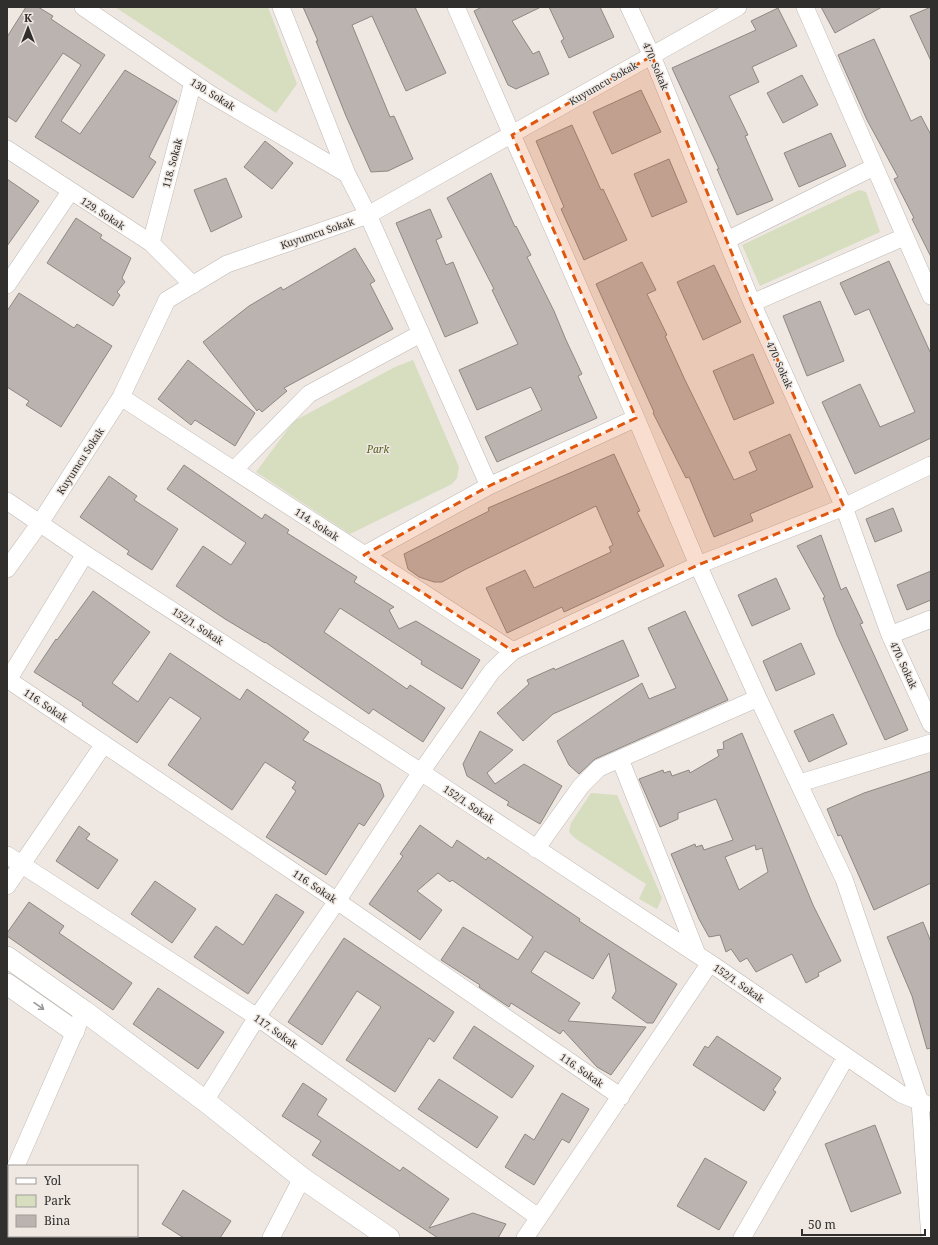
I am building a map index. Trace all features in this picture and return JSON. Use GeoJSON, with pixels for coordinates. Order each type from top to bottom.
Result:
{"type":"FeatureCollection","features":[{"type":"Feature","properties":{"kind":"street","name":"130. Sokak"},"geometry":{"type":"LineString","coordinates":[[83,7],[193,82],[347,174]]}},
{"type":"Feature","properties":{"kind":"street"},"geometry":{"type":"LineString","coordinates":[[281,7],[347,174],[368,215],[489,486]]}},
{"type":"Feature","properties":{"kind":"street"},"geometry":{"type":"LineString","coordinates":[[456,7],[636,418],[698,565],[758,698],[800,783],[844,879],[926,1104],[930,1238]]}},
{"type":"Feature","properties":{"kind":"street","name":"470. Sokak"},"geometry":{"type":"LineString","coordinates":[[629,7],[652,56],[752,304],[844,507],[890,635],[931,724]]}},
{"type":"Feature","properties":{"kind":"street","name":"Kuyumcu Sokak"},"geometry":{"type":"LineString","coordinates":[[7,569],[40,523],[121,397],[168,300],[227,264],[368,215],[738,7]]}},
{"type":"Feature","properties":{"kind":"street"},"geometry":{"type":"LineString","coordinates":[[805,7],[931,296]]}},
{"type":"Feature","properties":{"kind":"street","name":"118. Sokak"},"geometry":{"type":"LineString","coordinates":[[151,243],[193,82]]}},
{"type":"Feature","properties":{"kind":"street","name":"129. Sokak"},"geometry":{"type":"LineString","coordinates":[[7,149],[70,192],[151,243],[193,284]]}},
{"type":"Feature","properties":{"kind":"street"},"geometry":{"type":"LineString","coordinates":[[727,240],[874,167]]}},
{"type":"Feature","properties":{"kind":"street"},"geometry":{"type":"LineString","coordinates":[[7,285],[70,192]]}},
{"type":"Feature","properties":{"kind":"street"},"geometry":{"type":"LineString","coordinates":[[752,304],[904,237]]}},
{"type":"Feature","properties":{"kind":"street"},"geometry":{"type":"LineString","coordinates":[[234,470],[309,394],[420,334]]}},
{"type":"Feature","properties":{"kind":"street","name":"114. Sokak"},"geometry":{"type":"LineString","coordinates":[[121,397],[512,651]]}},
{"type":"Feature","properties":{"kind":"street"},"geometry":{"type":"LineString","coordinates":[[364,555],[489,486],[636,418]]}},
{"type":"Feature","properties":{"kind":"street"},"geometry":{"type":"LineString","coordinates":[[205,1101],[257,1017],[337,901],[421,772],[492,671],[512,651],[698,565],[844,507],[931,465]]}},
{"type":"Feature","properties":{"kind":"street","name":"152/1. Sokak"},"geometry":{"type":"LineString","coordinates":[[7,501],[85,554],[421,772],[704,959],[901,1094],[926,1104]]}},
{"type":"Feature","properties":{"kind":"street"},"geometry":{"type":"LineString","coordinates":[[8,679],[85,554]]}},
{"type":"Feature","properties":{"kind":"street"},"geometry":{"type":"LineString","coordinates":[[890,635],[931,619]]}},
{"type":"Feature","properties":{"kind":"street","name":"116. Sokak"},"geometry":{"type":"LineString","coordinates":[[8,679],[337,901],[621,1097]]}},
{"type":"Feature","properties":{"kind":"street"},"geometry":{"type":"LineString","coordinates":[[536,849],[581,786],[599,768],[758,698]]}},
{"type":"Feature","properties":{"kind":"street"},"geometry":{"type":"LineString","coordinates":[[800,783],[931,743]]}},
{"type":"Feature","properties":{"kind":"street"},"geometry":{"type":"LineString","coordinates":[[7,886],[104,744]]}},
{"type":"Feature","properties":{"kind":"street"},"geometry":{"type":"LineString","coordinates":[[526,1238],[538,1217],[621,1097],[704,959],[620,759]]}},
{"type":"Feature","properties":{"kind":"street","name":"117. Sokak"},"geometry":{"type":"LineString","coordinates":[[7,855],[257,1017],[538,1217]]}},
{"type":"Feature","properties":{"kind":"street"},"geometry":{"type":"LineString","coordinates":[[7,957],[84,1011],[205,1101],[302,1178],[389,1238]]}},
{"type":"Feature","properties":{"kind":"street"},"geometry":{"type":"LineString","coordinates":[[7,984],[74,1030]]}},
{"type":"Feature","properties":{"kind":"street"},"geometry":{"type":"LineString","coordinates":[[16,1165],[74,1030],[84,1011]]}},
{"type":"Feature","properties":{"kind":"street"},"geometry":{"type":"LineString","coordinates":[[742,1238],[846,1057]]}},
{"type":"Feature","properties":{"kind":"street"},"geometry":{"type":"LineString","coordinates":[[270,1238],[302,1178]]}},
{"type":"Feature","properties":{"kind":"highlighted area"},"geometry":{"type":"Polygon","coordinates":[[[652,56],[752,303],[844,507],[698,565],[513,651],[364,555],[489,486],[636,418],[512,135],[652,56]]]}},
{"type":"Feature","properties":{"kind":"green space"},"geometry":{"type":"Polygon","coordinates":[[[115,7],[268,7],[297,84],[276,113],[115,7]]]}},
{"type":"Feature","properties":{"kind":"green space"},"geometry":{"type":"Polygon","coordinates":[[[859,190],[866,192],[880,232],[760,286],[742,245],[859,190]]]}},
{"type":"Feature","properties":{"kind":"green space","name":"Park"},"geometry":{"type":"Polygon","coordinates":[[[413,360],[459,467],[457,478],[452,484],[350,534],[256,472],[294,421],[395,367],[413,360]]]}},
{"type":"Feature","properties":{"kind":"green space"},"geometry":{"type":"Polygon","coordinates":[[[591,793],[617,795],[662,898],[657,909],[639,899],[646,884],[576,839],[569,832],[571,823],[591,793]]]}},
{"type":"Feature","properties":{"kind":"building"},"geometry":{"type":"Polygon","coordinates":[[[26,7],[38,7],[53,16],[51,19],[105,55],[61,121],[80,134],[125,70],[177,101],[149,157],[156,162],[133,198],[35,137],[81,65],[63,53],[16,122],[7,116],[7,37],[26,7]]]}},
{"type":"Feature","properties":{"kind":"building"},"geometry":{"type":"Polygon","coordinates":[[[303,7],[415,7],[446,73],[406,91],[372,16],[352,25],[390,117],[394,116],[413,159],[388,171],[371,172],[346,116],[316,41],[318,41],[303,7]]]}},
{"type":"Feature","properties":{"kind":"building"},"geometry":{"type":"Polygon","coordinates":[[[482,7],[541,7],[512,21],[533,54],[539,51],[549,74],[516,89],[508,85],[474,11],[482,7]]]}},
{"type":"Feature","properties":{"kind":"building"},"geometry":{"type":"Polygon","coordinates":[[[549,7],[600,7],[614,37],[569,58],[561,41],[564,39],[549,7]]]}},
{"type":"Feature","properties":{"kind":"building"},"geometry":{"type":"Polygon","coordinates":[[[821,7],[882,7],[835,33],[821,7]]]}},
{"type":"Feature","properties":{"kind":"building"},"geometry":{"type":"Polygon","coordinates":[[[931,7],[931,61],[910,16],[931,7]]]}},
{"type":"Feature","properties":{"kind":"building"},"geometry":{"type":"Polygon","coordinates":[[[778,8],[797,46],[752,67],[759,82],[729,96],[748,135],[745,136],[773,200],[737,215],[717,169],[719,169],[672,68],[756,30],[751,21],[778,8]]]}},
{"type":"Feature","properties":{"kind":"building"},"geometry":{"type":"Polygon","coordinates":[[[874,39],[911,121],[921,116],[931,135],[931,257],[912,219],[914,218],[894,179],[898,177],[867,120],[838,55],[874,39]]]}},
{"type":"Feature","properties":{"kind":"building"},"geometry":{"type":"Polygon","coordinates":[[[802,75],[818,105],[783,123],[767,93],[802,75]]]}},
{"type":"Feature","properties":{"kind":"building"},"geometry":{"type":"Polygon","coordinates":[[[641,90],[661,132],[612,154],[593,112],[641,90]]]}},
{"type":"Feature","properties":{"kind":"building"},"geometry":{"type":"Polygon","coordinates":[[[572,125],[601,190],[603,189],[627,240],[584,260],[561,209],[564,207],[536,141],[572,125]]]}},
{"type":"Feature","properties":{"kind":"building"},"geometry":{"type":"Polygon","coordinates":[[[831,133],[846,166],[799,187],[784,153],[831,133]]]}},
{"type":"Feature","properties":{"kind":"building"},"geometry":{"type":"Polygon","coordinates":[[[265,141],[293,163],[272,189],[244,167],[265,141]]]}},
{"type":"Feature","properties":{"kind":"building"},"geometry":{"type":"Polygon","coordinates":[[[669,159],[687,202],[652,217],[634,174],[669,159]]]}},
{"type":"Feature","properties":{"kind":"building"},"geometry":{"type":"Polygon","coordinates":[[[491,173],[515,227],[516,226],[531,255],[527,257],[554,311],[582,374],[578,376],[597,418],[497,462],[485,437],[542,410],[531,387],[477,410],[459,370],[518,344],[492,290],[494,289],[447,198],[491,173]]]}},
{"type":"Feature","properties":{"kind":"building"},"geometry":{"type":"Polygon","coordinates":[[[226,178],[242,217],[211,232],[194,190],[226,178]]]}},
{"type":"Feature","properties":{"kind":"building"},"geometry":{"type":"Polygon","coordinates":[[[7,179],[39,201],[7,246],[7,179]]]}},
{"type":"Feature","properties":{"kind":"building"},"geometry":{"type":"Polygon","coordinates":[[[430,209],[442,237],[436,240],[446,265],[453,262],[478,323],[445,337],[396,223],[430,209]]]}},
{"type":"Feature","properties":{"kind":"building"},"geometry":{"type":"Polygon","coordinates":[[[76,218],[102,235],[100,238],[131,258],[122,278],[125,282],[117,292],[120,295],[113,306],[47,263],[76,218]]]}},
{"type":"Feature","properties":{"kind":"building"},"geometry":{"type":"Polygon","coordinates":[[[355,248],[375,281],[370,284],[393,329],[284,388],[287,391],[262,412],[259,409],[257,411],[203,342],[249,306],[281,287],[283,290],[355,248]]]}},
{"type":"Feature","properties":{"kind":"building"},"geometry":{"type":"Polygon","coordinates":[[[889,261],[931,354],[931,438],[855,474],[822,402],[860,384],[880,427],[915,412],[869,309],[855,315],[840,283],[889,261]]]}},
{"type":"Feature","properties":{"kind":"building"},"geometry":{"type":"Polygon","coordinates":[[[642,262],[656,290],[647,294],[667,335],[665,336],[685,380],[734,480],[757,470],[749,452],[790,434],[813,487],[750,514],[753,521],[714,537],[689,477],[686,478],[653,413],[654,412],[596,284],[642,262]]]}},
{"type":"Feature","properties":{"kind":"building"},"geometry":{"type":"Polygon","coordinates":[[[714,265],[741,322],[703,340],[677,282],[714,265]]]}},
{"type":"Feature","properties":{"kind":"building"},"geometry":{"type":"Polygon","coordinates":[[[19,293],[74,328],[77,324],[112,346],[61,427],[26,405],[29,401],[7,387],[7,311],[19,293]]]}},
{"type":"Feature","properties":{"kind":"building"},"geometry":{"type":"Polygon","coordinates":[[[820,301],[844,361],[807,376],[783,316],[820,301]]]}},
{"type":"Feature","properties":{"kind":"building"},"geometry":{"type":"Polygon","coordinates":[[[753,354],[774,403],[734,420],[713,371],[753,354]]]}},
{"type":"Feature","properties":{"kind":"building"},"geometry":{"type":"Polygon","coordinates":[[[188,360],[255,413],[235,446],[195,420],[191,425],[158,399],[188,360]]]}},
{"type":"Feature","properties":{"kind":"building"},"geometry":{"type":"Polygon","coordinates":[[[614,454],[640,511],[637,512],[664,566],[564,612],[562,607],[507,633],[486,588],[525,570],[534,588],[611,552],[609,547],[613,545],[596,506],[442,582],[434,582],[419,577],[408,569],[404,554],[489,511],[488,508],[614,454]]]}},
{"type":"Feature","properties":{"kind":"building"},"geometry":{"type":"Polygon","coordinates":[[[184,465],[262,519],[265,514],[289,530],[287,533],[357,577],[354,582],[394,607],[389,610],[399,629],[416,621],[480,660],[462,689],[421,664],[422,661],[340,608],[324,632],[407,689],[410,685],[445,708],[423,742],[373,709],[369,714],[265,642],[225,619],[176,586],[203,546],[231,565],[246,543],[167,489],[184,465]]]}},
{"type":"Feature","properties":{"kind":"building"},"geometry":{"type":"Polygon","coordinates":[[[109,476],[137,496],[134,500],[178,529],[152,570],[127,554],[129,551],[80,517],[109,476]]]}},
{"type":"Feature","properties":{"kind":"building"},"geometry":{"type":"Polygon","coordinates":[[[893,508],[902,531],[875,542],[866,519],[893,508]]]}},
{"type":"Feature","properties":{"kind":"building"},"geometry":{"type":"Polygon","coordinates":[[[821,535],[841,590],[846,587],[863,623],[860,624],[908,730],[885,740],[837,635],[823,598],[825,597],[797,546],[821,535]]]}},
{"type":"Feature","properties":{"kind":"building"},"geometry":{"type":"Polygon","coordinates":[[[931,571],[931,600],[907,610],[897,585],[931,571]]]}},
{"type":"Feature","properties":{"kind":"building"},"geometry":{"type":"Polygon","coordinates":[[[776,578],[790,609],[752,626],[738,595],[776,578]]]}},
{"type":"Feature","properties":{"kind":"building"},"geometry":{"type":"Polygon","coordinates":[[[93,591],[150,632],[112,683],[138,702],[170,653],[240,700],[247,689],[309,732],[303,740],[380,784],[384,796],[364,826],[359,823],[326,875],[266,837],[296,791],[292,788],[296,782],[265,762],[232,810],[168,765],[201,718],[170,697],[137,743],[82,705],[83,703],[34,672],[56,639],[57,640],[93,591]]]}},
{"type":"Feature","properties":{"kind":"building"},"geometry":{"type":"Polygon","coordinates":[[[685,611],[728,700],[595,759],[579,774],[569,765],[557,741],[642,683],[649,699],[676,688],[648,628],[685,611]]]}},
{"type":"Feature","properties":{"kind":"building"},"geometry":{"type":"Polygon","coordinates":[[[623,640],[639,676],[553,714],[523,741],[497,713],[529,684],[527,680],[554,668],[555,670],[623,640]]]}},
{"type":"Feature","properties":{"kind":"building"},"geometry":{"type":"Polygon","coordinates":[[[801,643],[815,674],[776,691],[763,661],[801,643]]]}},
{"type":"Feature","properties":{"kind":"building"},"geometry":{"type":"Polygon","coordinates":[[[833,714],[847,744],[809,762],[794,731],[833,714]]]}},
{"type":"Feature","properties":{"kind":"building"},"geometry":{"type":"Polygon","coordinates":[[[480,731],[513,750],[487,773],[495,784],[524,764],[562,786],[540,824],[507,805],[509,802],[467,776],[463,764],[480,731]]]}},
{"type":"Feature","properties":{"kind":"building"},"geometry":{"type":"Polygon","coordinates":[[[742,733],[813,905],[841,961],[818,973],[819,976],[806,983],[792,954],[756,972],[747,958],[740,962],[731,949],[726,952],[720,935],[709,937],[699,919],[671,854],[695,844],[696,847],[702,845],[704,850],[733,840],[716,799],[678,813],[678,819],[660,827],[639,779],[663,770],[664,773],[670,771],[672,776],[689,770],[690,773],[719,756],[717,750],[724,749],[723,742],[742,733]],[[755,845],[725,857],[739,890],[768,872],[762,848],[756,850],[755,845]]]}},
{"type":"Feature","properties":{"kind":"building"},"geometry":{"type":"Polygon","coordinates":[[[931,771],[931,883],[874,910],[841,835],[838,836],[827,809],[864,793],[931,771]]]}},
{"type":"Feature","properties":{"kind":"building"},"geometry":{"type":"Polygon","coordinates":[[[420,825],[452,848],[457,840],[486,860],[488,857],[580,919],[579,921],[677,984],[653,1023],[647,1023],[612,998],[616,991],[609,953],[593,979],[545,951],[531,972],[580,1003],[568,1021],[646,1027],[611,1075],[597,1067],[563,1030],[560,1034],[511,1003],[509,1007],[479,987],[480,985],[441,960],[463,927],[518,960],[533,937],[452,880],[450,882],[438,873],[417,891],[442,910],[420,940],[369,904],[403,856],[400,854],[420,825]]]}},
{"type":"Feature","properties":{"kind":"building"},"geometry":{"type":"Polygon","coordinates":[[[79,826],[90,834],[86,839],[118,860],[98,889],[56,861],[79,826]]]}},
{"type":"Feature","properties":{"kind":"building"},"geometry":{"type":"Polygon","coordinates":[[[155,881],[196,909],[172,943],[131,914],[155,881]]]}},
{"type":"Feature","properties":{"kind":"building"},"geometry":{"type":"Polygon","coordinates":[[[276,894],[304,912],[248,994],[194,957],[216,926],[243,945],[276,894]]]}},
{"type":"Feature","properties":{"kind":"building"},"geometry":{"type":"Polygon","coordinates":[[[29,902],[64,926],[59,933],[132,983],[113,1010],[7,936],[7,933],[29,902]]]}},
{"type":"Feature","properties":{"kind":"building"},"geometry":{"type":"Polygon","coordinates":[[[923,922],[931,942],[931,1048],[927,1049],[912,996],[887,937],[923,922]]]}},
{"type":"Feature","properties":{"kind":"building"},"geometry":{"type":"Polygon","coordinates":[[[344,938],[454,1012],[434,1042],[429,1038],[395,1092],[346,1060],[381,1007],[357,991],[322,1045],[288,1022],[344,938]]]}},
{"type":"Feature","properties":{"kind":"building"},"geometry":{"type":"Polygon","coordinates":[[[158,988],[224,1032],[198,1069],[133,1024],[158,988]]]}},
{"type":"Feature","properties":{"kind":"building"},"geometry":{"type":"Polygon","coordinates":[[[474,1026],[534,1066],[512,1098],[453,1058],[474,1026]]]}},
{"type":"Feature","properties":{"kind":"building"},"geometry":{"type":"Polygon","coordinates":[[[717,1036],[781,1078],[773,1090],[776,1092],[764,1111],[693,1065],[705,1046],[708,1048],[717,1036]]]}},
{"type":"Feature","properties":{"kind":"building"},"geometry":{"type":"Polygon","coordinates":[[[439,1079],[498,1117],[477,1148],[418,1109],[439,1079]]]}},
{"type":"Feature","properties":{"kind":"building"},"geometry":{"type":"Polygon","coordinates":[[[303,1083],[327,1099],[317,1115],[400,1171],[403,1167],[449,1199],[429,1228],[473,1213],[506,1224],[498,1238],[438,1238],[312,1155],[321,1141],[282,1116],[303,1083]]]}},
{"type":"Feature","properties":{"kind":"building"},"geometry":{"type":"Polygon","coordinates":[[[562,1093],[589,1109],[569,1143],[562,1139],[534,1185],[505,1167],[525,1134],[534,1140],[562,1093]]]}},
{"type":"Feature","properties":{"kind":"building"},"geometry":{"type":"Polygon","coordinates":[[[875,1125],[901,1193],[851,1212],[825,1144],[875,1125]]]}},
{"type":"Feature","properties":{"kind":"building"},"geometry":{"type":"Polygon","coordinates":[[[705,1158],[747,1182],[719,1230],[677,1206],[705,1158]]]}},
{"type":"Feature","properties":{"kind":"building"},"geometry":{"type":"Polygon","coordinates":[[[183,1190],[231,1221],[220,1238],[184,1238],[162,1224],[183,1190]]]}}]}
